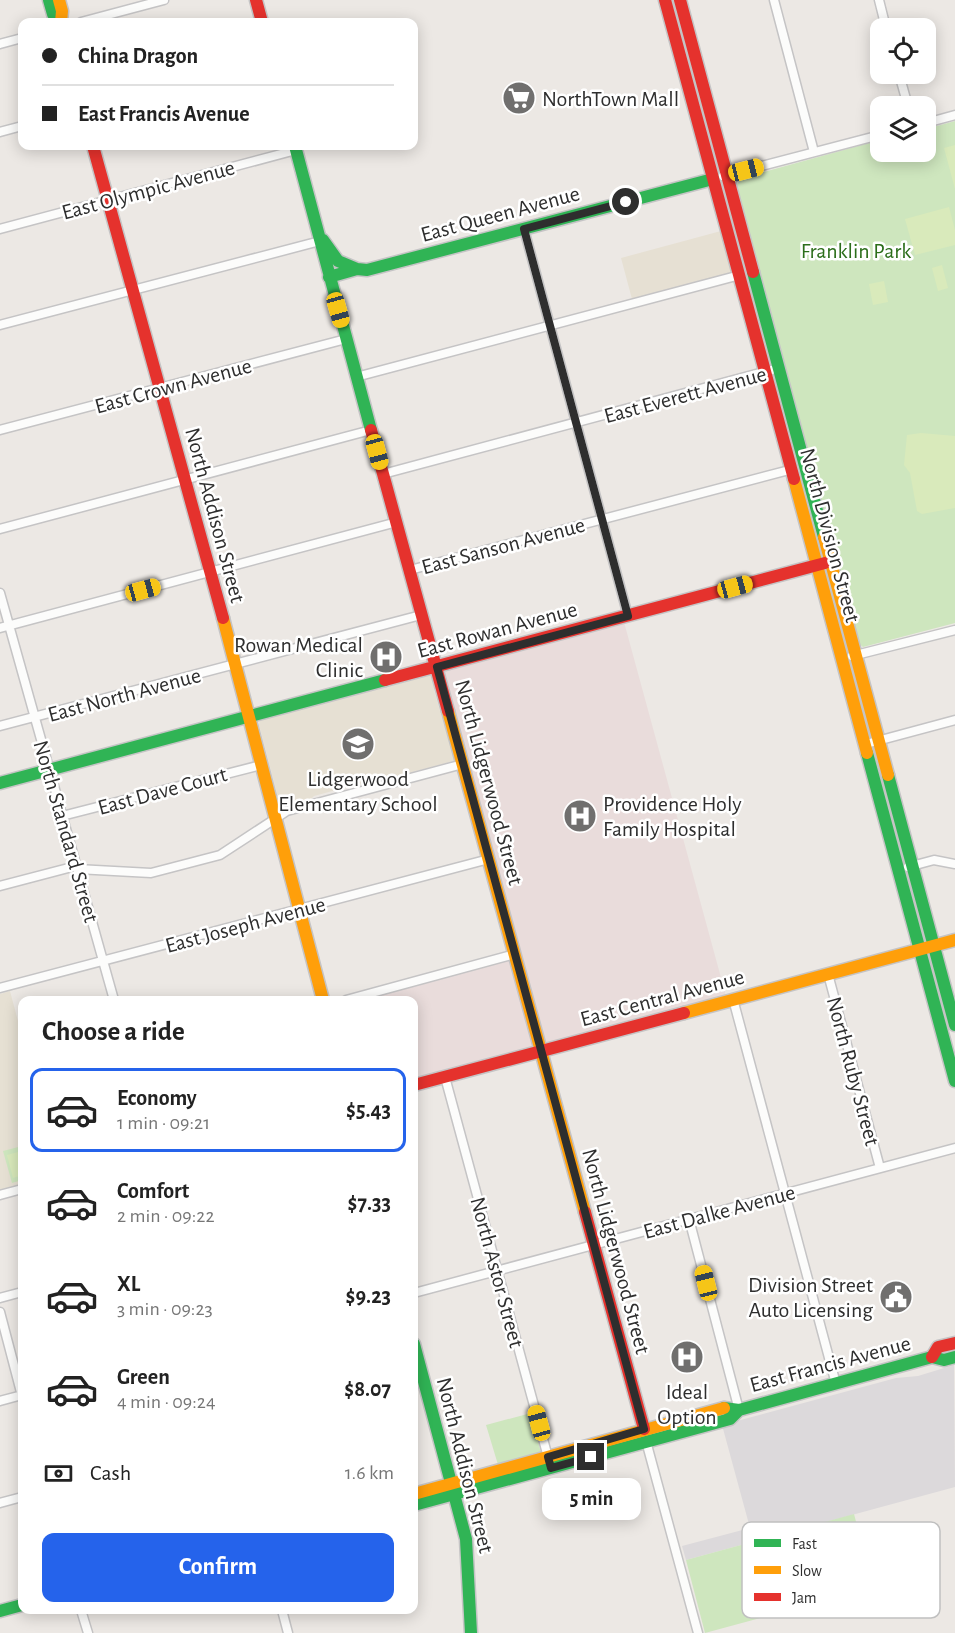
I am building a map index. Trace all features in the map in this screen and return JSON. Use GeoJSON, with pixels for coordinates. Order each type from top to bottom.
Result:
{"type":"FeatureCollection","features":[{"type":"Feature","properties":{"kind":"street"},"geometry":{"type":"LineString","coordinates":[[49,0],[56,18]]}},
{"type":"Feature","properties":{"kind":"street"},"geometry":{"type":"LineString","coordinates":[[59,0],[62,11],[60,18]]}},
{"type":"Feature","properties":{"kind":"street"},"geometry":{"type":"LineString","coordinates":[[96,18],[164,0]]}},
{"type":"Feature","properties":{"kind":"street"},"geometry":{"type":"LineString","coordinates":[[256,0],[261,18]]}},
{"type":"Feature","properties":{"kind":"street","name":"North Division Street"},"geometry":{"type":"LineString","coordinates":[[665,0],[955,1081]]}},
{"type":"Feature","properties":{"kind":"street","name":"North Division Street"},"geometry":{"type":"LineString","coordinates":[[680,0],[955,1025]]}},
{"type":"Feature","properties":{"kind":"street"},"geometry":{"type":"LineString","coordinates":[[774,0],[814,152]]}},
{"type":"Feature","properties":{"kind":"street"},"geometry":{"type":"LineString","coordinates":[[879,0],[884,18]]}},
{"type":"Feature","properties":{"kind":"street"},"geometry":{"type":"LineString","coordinates":[[0,44],[18,39]]}},
{"type":"Feature","properties":{"kind":"street"},"geometry":{"type":"LineString","coordinates":[[936,120],[955,115]]}},
{"type":"Feature","properties":{"kind":"street"},"geometry":{"type":"LineString","coordinates":[[0,132],[18,127]]}},
{"type":"Feature","properties":{"kind":"street"},"geometry":{"type":"LineString","coordinates":[[713,179],[870,138]]}},
{"type":"Feature","properties":{"kind":"street","name":"North Addison Street"},"geometry":{"type":"LineString","coordinates":[[94,150],[235,665],[322,996]]}},
{"type":"Feature","properties":{"kind":"street","name":"East Olympic Avenue"},"geometry":{"type":"LineString","coordinates":[[0,229],[288,150]]}},
{"type":"Feature","properties":{"kind":"street","name":"North Lidgerwood Street"},"geometry":{"type":"LineString","coordinates":[[296,150],[698,1633]]}},
{"type":"Feature","properties":{"kind":"street","name":"East Queen Avenue"},"geometry":{"type":"LineString","coordinates":[[330,281],[359,277],[362,270],[713,179]]}},
{"type":"Feature","properties":{"kind":"street"},"geometry":{"type":"LineString","coordinates":[[524,229],[628,616]]}},
{"type":"Feature","properties":{"kind":"street"},"geometry":{"type":"LineString","coordinates":[[0,325],[133,291],[319,236],[338,261],[362,270]]}},
{"type":"Feature","properties":{"kind":"street"},"geometry":{"type":"LineString","coordinates":[[356,377],[740,275]]}},
{"type":"Feature","properties":{"kind":"street","name":"East Crown Avenue"},"geometry":{"type":"LineString","coordinates":[[0,430],[346,339]]}},
{"type":"Feature","properties":{"kind":"street","name":"East Everett Avenue"},"geometry":{"type":"LineString","coordinates":[[383,474],[779,369]]}},
{"type":"Feature","properties":{"kind":"street"},"geometry":{"type":"LineString","coordinates":[[0,529],[371,430]]}},
{"type":"Feature","properties":{"kind":"street","name":"East Sanson Avenue"},"geometry":{"type":"LineString","coordinates":[[410,570],[805,466]]}},
{"type":"Feature","properties":{"kind":"street"},"geometry":{"type":"LineString","coordinates":[[4,627],[397,522]]}},
{"type":"Feature","properties":{"kind":"street","name":"East Rowan Avenue"},"geometry":{"type":"LineString","coordinates":[[0,783],[831,562]]}},
{"type":"Feature","properties":{"kind":"street","name":"North Standard Street"},"geometry":{"type":"LineString","coordinates":[[0,593],[4,627],[35,717],[113,996]]}},
{"type":"Feature","properties":{"kind":"street","name":"East North Avenue"},"geometry":{"type":"LineString","coordinates":[[0,726],[421,615]]}},
{"type":"Feature","properties":{"kind":"street"},"geometry":{"type":"LineString","coordinates":[[842,659],[955,630]]}},
{"type":"Feature","properties":{"kind":"street"},"geometry":{"type":"LineString","coordinates":[[866,744],[955,720]]}},
{"type":"Feature","properties":{"kind":"street"},"geometry":{"type":"LineString","coordinates":[[0,886],[76,868],[151,873],[220,855],[287,811],[463,764]]}},
{"type":"Feature","properties":{"kind":"street","name":"East Dave Court"},"geometry":{"type":"LineString","coordinates":[[62,816],[261,765]]}},
{"type":"Feature","properties":{"kind":"street","name":"East Joseph Avenue"},"geometry":{"type":"LineString","coordinates":[[0,988],[489,859]]}},
{"type":"Feature","properties":{"kind":"street"},"geometry":{"type":"LineString","coordinates":[[899,869],[934,860],[955,864]]}},
{"type":"Feature","properties":{"kind":"street","name":"East Central Avenue"},"geometry":{"type":"LineString","coordinates":[[418,1084],[955,940]]}},
{"type":"Feature","properties":{"kind":"street"},"geometry":{"type":"LineString","coordinates":[[361,996],[515,954]]}},
{"type":"Feature","properties":{"kind":"street","name":"North Ruby Street"},"geometry":{"type":"LineString","coordinates":[[828,974],[880,1168]]}},
{"type":"Feature","properties":{"kind":"street"},"geometry":{"type":"LineString","coordinates":[[733,999],[836,1384]]}},
{"type":"Feature","properties":{"kind":"street","name":"North Astor Street"},"geometry":{"type":"LineString","coordinates":[[445,1077],[550,1463]]}},
{"type":"Feature","properties":{"kind":"street","name":"East Dalke Avenue"},"geometry":{"type":"LineString","coordinates":[[418,1292],[955,1148]]}},
{"type":"Feature","properties":{"kind":"street"},"geometry":{"type":"LineString","coordinates":[[0,1195],[18,1190]]}},
{"type":"Feature","properties":{"kind":"street"},"geometry":{"type":"LineString","coordinates":[[689,1219],[739,1410]]}},
{"type":"Feature","properties":{"kind":"street"},"geometry":{"type":"LineString","coordinates":[[0,1298],[18,1293]]}},
{"type":"Feature","properties":{"kind":"street"},"geometry":{"type":"LineString","coordinates":[[0,1312],[18,1380]]}},
{"type":"Feature","properties":{"kind":"street","name":"East Francis Avenue"},"geometry":{"type":"LineString","coordinates":[[932,1357],[938,1347],[955,1343]]}},
{"type":"Feature","properties":{"kind":"street","name":"East Francis Avenue"},"geometry":{"type":"LineString","coordinates":[[418,1503],[453,1489],[645,1435],[672,1422],[727,1407],[739,1410],[932,1357],[944,1360],[955,1358]]}},
{"type":"Feature","properties":{"kind":"street","name":"North Addison Street"},"geometry":{"type":"LineString","coordinates":[[418,1359],[466,1539],[470,1562],[471,1633]]}},
{"type":"Feature","properties":{"kind":"street"},"geometry":{"type":"LineString","coordinates":[[0,1401],[18,1396]]}},
{"type":"Feature","properties":{"kind":"street","name":"East Francis Avenue"},"geometry":{"type":"LineString","coordinates":[[550,1463],[612,1451],[645,1435],[730,1419],[739,1410]]}},
{"type":"Feature","properties":{"kind":"street","name":"East Francis Avenue"},"geometry":{"type":"LineString","coordinates":[[418,1493],[453,1489]]}},
{"type":"Feature","properties":{"kind":"street"},"geometry":{"type":"LineString","coordinates":[[0,1503],[18,1498]]}},
{"type":"Feature","properties":{"kind":"street"},"geometry":{"type":"LineString","coordinates":[[0,1602],[18,1597]]}},
{"type":"Feature","properties":{"kind":"street"},"geometry":{"type":"LineString","coordinates":[[0,1611],[18,1606]]}},
{"type":"Feature","properties":{"kind":"street"},"geometry":{"type":"LineString","coordinates":[[82,1614],[88,1633]]}},
{"type":"Feature","properties":{"kind":"street"},"geometry":{"type":"LineString","coordinates":[[283,1614],[287,1633]]}},
{"type":"Feature","properties":{"kind":"shaded area"},"geometry":{"type":"Polygon","coordinates":[[[721,231],[732,271],[632,299],[621,258],[721,231]]]}},
{"type":"Feature","properties":{"kind":"shaded area","name":"Providence Holy Family Hospital"},"geometry":{"type":"Polygon","coordinates":[[[624,622],[726,996],[418,1079],[418,996],[377,996],[522,957],[444,673],[448,669],[624,622]]]}},
{"type":"Feature","properties":{"kind":"shaded area","name":"Lidgerwood Elementary School"},"geometry":{"type":"Polygon","coordinates":[[[432,675],[436,681],[434,690],[444,725],[450,733],[456,760],[314,796],[309,801],[285,807],[280,805],[259,725],[260,720],[432,675]]]}},
{"type":"Feature","properties":{"kind":"shaded area"},"geometry":{"type":"Polygon","coordinates":[[[10,991],[18,1021],[18,1186],[0,1191],[0,994],[10,991]]]}},
{"type":"Feature","properties":{"kind":"shaded area"},"geometry":{"type":"Polygon","coordinates":[[[954,1365],[955,1487],[826,1522],[748,1522],[722,1425],[896,1378],[918,1376],[954,1365]]]}},
{"type":"Feature","properties":{"kind":"shaded area"},"geometry":{"type":"Polygon","coordinates":[[[742,1530],[742,1545],[686,1560],[682,1546],[742,1530]]]}},
{"type":"Feature","properties":{"kind":"green space","name":"Franklin Park"},"geometry":{"type":"Polygon","coordinates":[[[955,121],[955,623],[863,647],[859,644],[736,185],[742,178],[870,143],[870,162],[936,162],[936,126],[955,121]]]}},
{"type":"Feature","properties":{"kind":"green space"},"geometry":{"type":"Polygon","coordinates":[[[955,145],[955,189],[944,148],[955,145]]]}},
{"type":"Feature","properties":{"kind":"green space"},"geometry":{"type":"Polygon","coordinates":[[[949,207],[955,230],[955,245],[915,255],[905,219],[949,207]]]}},
{"type":"Feature","properties":{"kind":"green space"},"geometry":{"type":"Polygon","coordinates":[[[942,265],[948,288],[938,291],[932,268],[942,265]]]}},
{"type":"Feature","properties":{"kind":"green space"},"geometry":{"type":"Polygon","coordinates":[[[884,281],[888,302],[873,305],[869,284],[884,281]]]}},
{"type":"Feature","properties":{"kind":"green space"},"geometry":{"type":"Polygon","coordinates":[[[921,433],[955,436],[955,508],[922,514],[917,511],[910,473],[904,465],[907,435],[921,433]]]}},
{"type":"Feature","properties":{"kind":"green space"},"geometry":{"type":"Polygon","coordinates":[[[18,1147],[18,1181],[12,1183],[3,1151],[18,1147]]]}},
{"type":"Feature","properties":{"kind":"green space"},"geometry":{"type":"Polygon","coordinates":[[[18,1152],[18,1176],[13,1178],[7,1155],[18,1152]]]}},
{"type":"Feature","properties":{"kind":"green space"},"geometry":{"type":"Polygon","coordinates":[[[531,1413],[541,1453],[499,1468],[486,1425],[531,1413]]]}},
{"type":"Feature","properties":{"kind":"green space"},"geometry":{"type":"Polygon","coordinates":[[[854,1514],[856,1522],[825,1522],[854,1514]]]}},
{"type":"Feature","properties":{"kind":"green space"},"geometry":{"type":"Polygon","coordinates":[[[742,1545],[742,1618],[760,1618],[705,1633],[686,1560],[742,1545]]]}},
{"type":"Feature","properties":{"kind":"traffic: fast"},"geometry":{"type":"LineString","coordinates":[[49,0],[56,18]]}},
{"type":"Feature","properties":{"kind":"traffic: fast"},"geometry":{"type":"LineString","coordinates":[[296,150],[371,430]]}},
{"type":"Feature","properties":{"kind":"traffic: fast"},"geometry":{"type":"LineString","coordinates":[[329,277],[357,269],[367,270],[713,179]]}},
{"type":"Feature","properties":{"kind":"traffic: fast"},"geometry":{"type":"LineString","coordinates":[[323,240],[338,261],[357,269]]}},
{"type":"Feature","properties":{"kind":"traffic: fast"},"geometry":{"type":"LineString","coordinates":[[753,272],[824,537]]}},
{"type":"Feature","properties":{"kind":"traffic: fast"},"geometry":{"type":"LineString","coordinates":[[0,783],[385,680]]}},
{"type":"Feature","properties":{"kind":"traffic: fast"},"geometry":{"type":"LineString","coordinates":[[867,753],[955,1081]]}},
{"type":"Feature","properties":{"kind":"traffic: fast"},"geometry":{"type":"LineString","coordinates":[[888,775],[955,1025]]}},
{"type":"Feature","properties":{"kind":"traffic: fast"},"geometry":{"type":"LineString","coordinates":[[724,1408],[739,1410],[932,1357],[944,1360],[955,1357]]}},
{"type":"Feature","properties":{"kind":"traffic: fast"},"geometry":{"type":"LineString","coordinates":[[418,1359],[466,1539],[471,1633]]}},
{"type":"Feature","properties":{"kind":"traffic: fast"},"geometry":{"type":"LineString","coordinates":[[418,1504],[730,1419],[739,1410]]}},
{"type":"Feature","properties":{"kind":"traffic: fast"},"geometry":{"type":"LineString","coordinates":[[0,1611],[18,1606]]}},
{"type":"Feature","properties":{"kind":"traffic: slow"},"geometry":{"type":"LineString","coordinates":[[59,0],[61,18]]}},
{"type":"Feature","properties":{"kind":"traffic: slow"},"geometry":{"type":"LineString","coordinates":[[794,479],[867,753]]}},
{"type":"Feature","properties":{"kind":"traffic: slow"},"geometry":{"type":"LineString","coordinates":[[824,537],[888,775]]}},
{"type":"Feature","properties":{"kind":"traffic: slow"},"geometry":{"type":"LineString","coordinates":[[223,618],[322,996]]}},
{"type":"Feature","properties":{"kind":"traffic: slow"},"geometry":{"type":"LineString","coordinates":[[448,711],[585,1212]]}},
{"type":"Feature","properties":{"kind":"traffic: slow"},"geometry":{"type":"LineString","coordinates":[[684,1013],[955,940]]}},
{"type":"Feature","properties":{"kind":"traffic: slow"},"geometry":{"type":"LineString","coordinates":[[418,1493],[724,1408]]}},
{"type":"Feature","properties":{"kind":"traffic: jam"},"geometry":{"type":"LineString","coordinates":[[256,0],[261,18]]}},
{"type":"Feature","properties":{"kind":"traffic: jam"},"geometry":{"type":"LineString","coordinates":[[665,0],[794,479]]}},
{"type":"Feature","properties":{"kind":"traffic: jam"},"geometry":{"type":"LineString","coordinates":[[680,0],[753,272]]}},
{"type":"Feature","properties":{"kind":"traffic: jam"},"geometry":{"type":"LineString","coordinates":[[94,150],[223,618]]}},
{"type":"Feature","properties":{"kind":"traffic: jam"},"geometry":{"type":"LineString","coordinates":[[371,430],[448,711]]}},
{"type":"Feature","properties":{"kind":"traffic: jam"},"geometry":{"type":"LineString","coordinates":[[385,680],[825,563]]}},
{"type":"Feature","properties":{"kind":"traffic: jam"},"geometry":{"type":"LineString","coordinates":[[418,1084],[684,1013]]}},
{"type":"Feature","properties":{"kind":"traffic: jam"},"geometry":{"type":"LineString","coordinates":[[585,1212],[644,1429]]}},
{"type":"Feature","properties":{"kind":"traffic: jam"},"geometry":{"type":"LineString","coordinates":[[932,1357],[938,1347],[955,1343]]}},
{"type":"Feature","properties":{"kind":"place","name":"NorthTown Mall"},"geometry":{"type":"Point","coordinates":[519,98]}},
{"type":"Feature","properties":{"kind":"place","name":"Rowan Medical Clinic"},"geometry":{"type":"Point","coordinates":[386,657]}},
{"type":"Feature","properties":{"kind":"place","name":"Lidgerwood Elementary School"},"geometry":{"type":"Point","coordinates":[358,744]}},
{"type":"Feature","properties":{"kind":"place","name":"Providence Holy Family Hospital"},"geometry":{"type":"Point","coordinates":[580,816]}},
{"type":"Feature","properties":{"kind":"place","name":"Division Street Auto Licensing"},"geometry":{"type":"Point","coordinates":[896,1297]}},
{"type":"Feature","properties":{"kind":"place","name":"Ideal Option"},"geometry":{"type":"Point","coordinates":[687,1357]}},
{"type":"Feature","properties":{"kind":"route"},"geometry":{"type":"LineString","coordinates":[[591,1457],[551,1468],[548,1457],[644,1429],[437,667],[628,616],[524,229],[626,202]]}}]}
